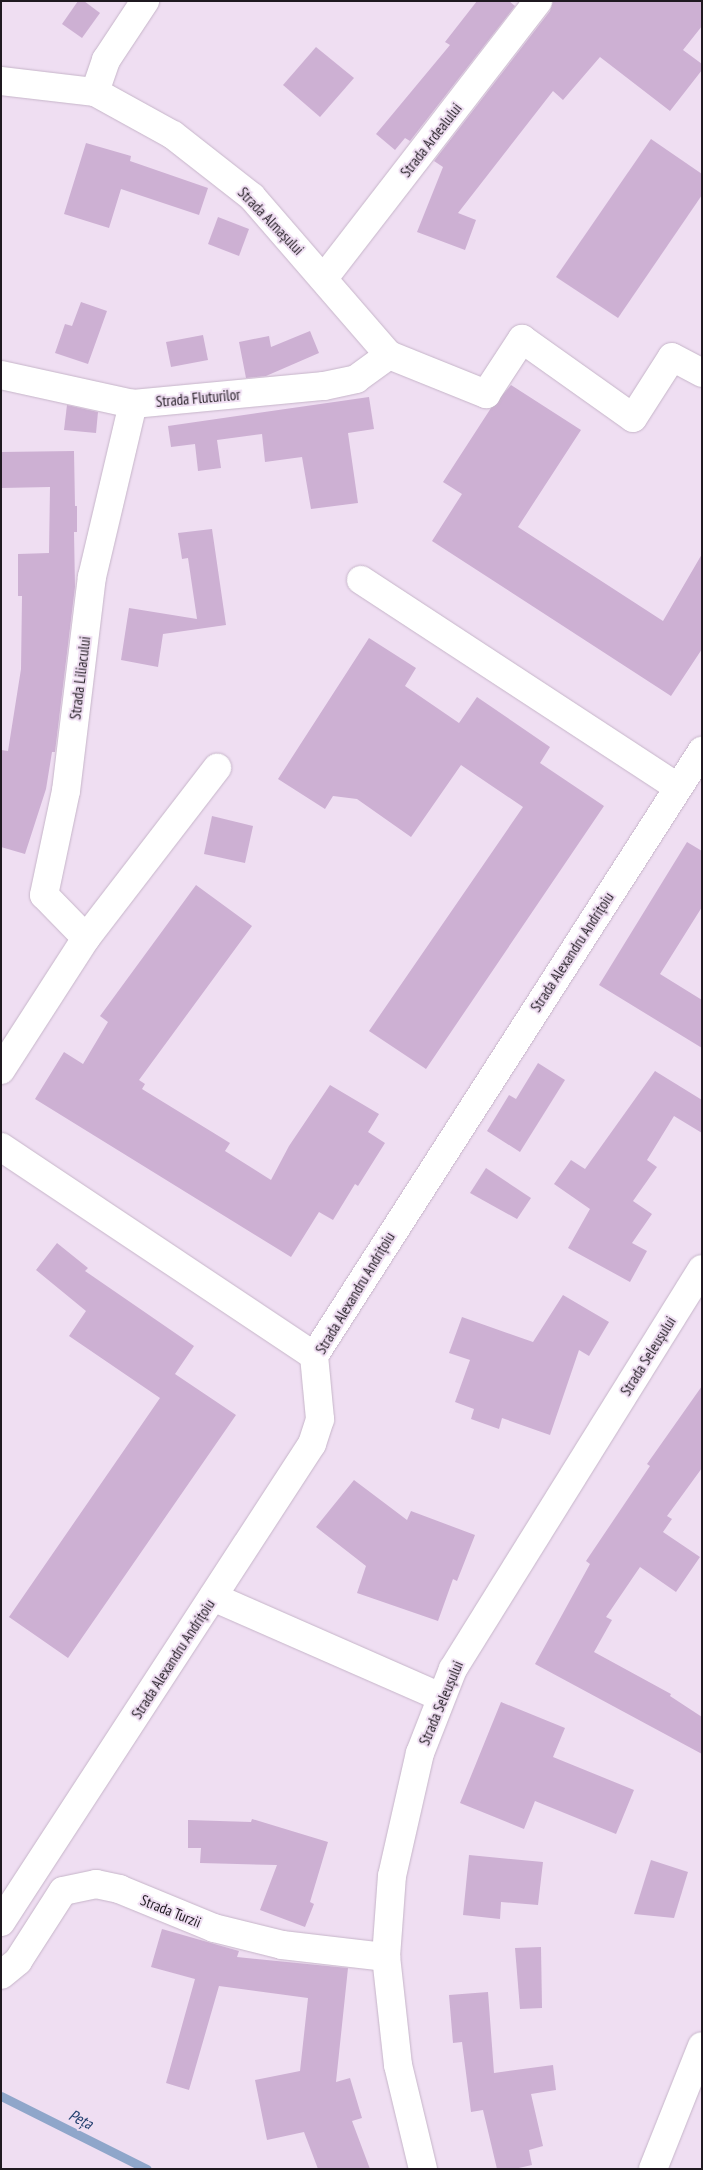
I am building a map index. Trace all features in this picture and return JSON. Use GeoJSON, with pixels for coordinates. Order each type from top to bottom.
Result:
{"type":"FeatureCollection","features":[{"type":"Feature","properties":{"kind":"street"},"geometry":{"type":"LineString","coordinates":[[95,92],[106,60],[145,1]]}},
{"type":"Feature","properties":{"kind":"street","name":"Strada Ardealului"},"geometry":{"type":"LineString","coordinates":[[324,278],[538,1]]}},
{"type":"Feature","properties":{"kind":"street","name":"Strada Almașului"},"geometry":{"type":"LineString","coordinates":[[1,81],[95,92],[173,135],[252,196],[389,355],[486,394],[522,339],[633,418],[672,357],[702,373]]}},
{"type":"Feature","properties":{"kind":"street","name":"Strada Fluturilor"},"geometry":{"type":"LineString","coordinates":[[1,375],[133,404],[324,386],[356,379],[389,355]]}},
{"type":"Feature","properties":{"kind":"street","name":"Strada Liliacului"},"geometry":{"type":"LineString","coordinates":[[86,938],[44,895],[66,791],[92,577],[133,404]]}},
{"type":"Feature","properties":{"kind":"street"},"geometry":{"type":"LineString","coordinates":[[361,580],[678,787]]}},
{"type":"Feature","properties":{"kind":"street","name":"Strada Alexandru Andrițoiu"},"geometry":{"type":"LineString","coordinates":[[1,1922],[312,1444],[320,1419],[314,1356],[702,751]]}},
{"type":"Feature","properties":{"kind":"street"},"geometry":{"type":"LineString","coordinates":[[1,1070],[86,938],[217,768]]}},
{"type":"Feature","properties":{"kind":"street"},"geometry":{"type":"LineString","coordinates":[[1,1147],[314,1356]]}},
{"type":"Feature","properties":{"kind":"street","name":"Strada Seleușului"},"geometry":{"type":"LineString","coordinates":[[423,2169],[398,2065],[386,1957],[392,1876],[404,1815],[420,1753],[453,1669],[702,1269]]}},
{"type":"Feature","properties":{"kind":"street"},"geometry":{"type":"LineString","coordinates":[[213,1597],[441,1697]]}},
{"type":"Feature","properties":{"kind":"street","name":"Strada Turzii"},"geometry":{"type":"LineString","coordinates":[[1,1975],[18,1961],[63,1891],[96,1884],[119,1889],[214,1928],[282,1945],[386,1957]]}},
{"type":"Feature","properties":{"kind":"street"},"geometry":{"type":"LineString","coordinates":[[652,2169],[702,2046]]}},
{"type":"Feature","properties":{"kind":"building"},"geometry":{"type":"Polygon","coordinates":[[[78,1],[84,1],[100,13],[82,38],[62,24],[78,1]]]}},
{"type":"Feature","properties":{"kind":"building"},"geometry":{"type":"Polygon","coordinates":[[[477,1],[509,1],[515,6],[410,141],[405,138],[395,150],[376,134],[450,45],[445,42],[477,1]]]}},
{"type":"Feature","properties":{"kind":"building"},"geometry":{"type":"Polygon","coordinates":[[[553,1],[702,1],[702,26],[683,50],[702,64],[702,70],[670,111],[600,57],[563,100],[553,91],[458,213],[476,220],[465,250],[417,232],[443,167],[434,161],[550,11],[553,1]]]}},
{"type":"Feature","properties":{"kind":"building"},"geometry":{"type":"Polygon","coordinates":[[[316,47],[354,78],[320,117],[283,85],[316,47]]]}},
{"type":"Feature","properties":{"kind":"building"},"geometry":{"type":"Polygon","coordinates":[[[651,139],[702,174],[702,195],[618,318],[556,277],[651,139]]]}},
{"type":"Feature","properties":{"kind":"building"},"geometry":{"type":"Polygon","coordinates":[[[86,143],[131,156],[130,161],[208,188],[199,215],[121,189],[109,228],[64,214],[86,143]]]}},
{"type":"Feature","properties":{"kind":"building"},"geometry":{"type":"Polygon","coordinates":[[[218,217],[249,229],[239,256],[208,244],[218,217]]]}},
{"type":"Feature","properties":{"kind":"building"},"geometry":{"type":"Polygon","coordinates":[[[81,302],[107,311],[88,364],[55,353],[65,324],[72,326],[81,302]]]}},
{"type":"Feature","properties":{"kind":"building"},"geometry":{"type":"Polygon","coordinates":[[[310,331],[319,353],[266,376],[246,378],[239,342],[269,336],[271,347],[310,331]]]}},
{"type":"Feature","properties":{"kind":"building"},"geometry":{"type":"Polygon","coordinates":[[[203,335],[208,360],[171,367],[166,342],[203,335]]]}},
{"type":"Feature","properties":{"kind":"building"},"geometry":{"type":"Polygon","coordinates":[[[511,385],[581,430],[518,527],[663,621],[702,554],[702,649],[671,696],[432,541],[462,494],[443,482],[491,408],[511,385]]]}},
{"type":"Feature","properties":{"kind":"building"},"geometry":{"type":"Polygon","coordinates":[[[369,397],[374,429],[348,433],[358,503],[311,509],[302,457],[265,462],[262,434],[217,440],[221,468],[198,471],[195,444],[171,447],[168,426],[369,397]]]}},
{"type":"Feature","properties":{"kind":"building"},"geometry":{"type":"Polygon","coordinates":[[[67,405],[98,412],[96,433],[64,430],[67,405]]]}},
{"type":"Feature","properties":{"kind":"building"},"geometry":{"type":"Polygon","coordinates":[[[74,451],[75,506],[77,506],[77,532],[74,532],[75,587],[55,752],[52,752],[46,789],[25,854],[1,847],[1,750],[8,751],[21,669],[22,596],[18,596],[18,554],[49,553],[50,487],[1,488],[1,452],[74,451]]]}},
{"type":"Feature","properties":{"kind":"building"},"geometry":{"type":"Polygon","coordinates":[[[212,529],[226,625],[163,634],[158,667],[121,660],[129,608],[197,619],[188,558],[182,559],[178,533],[212,529]]]}},
{"type":"Feature","properties":{"kind":"building"},"geometry":{"type":"Polygon","coordinates":[[[369,638],[416,668],[405,686],[459,723],[477,697],[550,747],[540,763],[604,806],[426,1069],[369,1031],[523,807],[461,765],[411,837],[357,799],[333,796],[325,809],[278,779],[369,638]]]}},
{"type":"Feature","properties":{"kind":"building"},"geometry":{"type":"Polygon","coordinates":[[[212,816],[253,826],[245,863],[204,854],[212,816]]]}},
{"type":"Feature","properties":{"kind":"building"},"geometry":{"type":"Polygon","coordinates":[[[687,842],[702,851],[702,907],[660,974],[702,1000],[702,1048],[599,985],[687,842]]]}},
{"type":"Feature","properties":{"kind":"building"},"geometry":{"type":"Polygon","coordinates":[[[196,885],[252,926],[139,1080],[145,1084],[142,1089],[230,1143],[225,1151],[271,1180],[289,1146],[330,1085],[379,1114],[368,1132],[385,1143],[358,1186],[355,1184],[333,1220],[319,1212],[291,1257],[35,1099],[64,1052],[83,1064],[108,1022],[100,1016],[196,885]]]}},
{"type":"Feature","properties":{"kind":"building"},"geometry":{"type":"Polygon","coordinates":[[[538,1063],[565,1080],[520,1152],[487,1131],[509,1095],[516,1099],[538,1063]]]}},
{"type":"Feature","properties":{"kind":"building"},"geometry":{"type":"Polygon","coordinates":[[[655,1071],[702,1100],[702,1133],[674,1116],[647,1160],[657,1167],[633,1201],[652,1214],[632,1243],[647,1251],[630,1282],[568,1248],[590,1209],[554,1184],[571,1160],[585,1169],[655,1071]]]}},
{"type":"Feature","properties":{"kind":"building"},"geometry":{"type":"Polygon","coordinates":[[[486,1168],[531,1198],[517,1219],[470,1193],[486,1168]]]}},
{"type":"Feature","properties":{"kind":"building"},"geometry":{"type":"Polygon","coordinates":[[[57,1243],[88,1268],[85,1271],[194,1346],[175,1374],[236,1415],[68,1658],[9,1617],[160,1398],[69,1336],[86,1311],[36,1270],[57,1243]]]}},
{"type":"Feature","properties":{"kind":"building"},"geometry":{"type":"Polygon","coordinates":[[[563,1295],[609,1322],[589,1356],[579,1350],[550,1435],[502,1418],[499,1429],[471,1419],[474,1409],[455,1402],[470,1360],[449,1353],[462,1317],[533,1342],[563,1295]]]}},
{"type":"Feature","properties":{"kind":"building"},"geometry":{"type":"Polygon","coordinates":[[[702,1386],[702,1468],[667,1516],[672,1519],[663,1532],[700,1557],[676,1592],[640,1567],[606,1617],[612,1620],[594,1652],[671,1694],[670,1696],[702,1717],[702,1754],[535,1664],[590,1564],[586,1561],[650,1466],[647,1464],[702,1386]]]}},
{"type":"Feature","properties":{"kind":"building"},"geometry":{"type":"Polygon","coordinates":[[[354,1480],[407,1520],[411,1511],[475,1535],[457,1581],[453,1579],[438,1621],[357,1593],[366,1566],[316,1527],[354,1480]]]}},
{"type":"Feature","properties":{"kind":"building"},"geometry":{"type":"Polygon","coordinates":[[[501,1702],[565,1728],[553,1757],[634,1790],[616,1834],[535,1801],[524,1829],[460,1803],[501,1702]]]}},
{"type":"Feature","properties":{"kind":"building"},"geometry":{"type":"Polygon","coordinates":[[[252,1819],[328,1842],[310,1902],[314,1904],[305,1927],[260,1910],[277,1865],[200,1863],[201,1848],[188,1848],[188,1820],[251,1822],[252,1819]]]}},
{"type":"Feature","properties":{"kind":"building"},"geometry":{"type":"Polygon","coordinates":[[[469,1855],[543,1862],[538,1905],[501,1902],[500,1919],[463,1915],[469,1855]]]}},
{"type":"Feature","properties":{"kind":"building"},"geometry":{"type":"Polygon","coordinates":[[[651,1860],[688,1872],[674,1918],[634,1914],[651,1860]]]}},
{"type":"Feature","properties":{"kind":"building"},"geometry":{"type":"Polygon","coordinates":[[[162,1929],[239,1951],[237,1957],[348,1968],[336,2082],[350,2078],[362,2118],[352,2121],[370,2169],[318,2169],[304,2132],[267,2140],[255,2080],[300,2071],[308,1998],[219,1986],[189,2090],[166,2083],[195,1979],[151,1967],[162,1929]]]}},
{"type":"Feature","properties":{"kind":"building"},"geometry":{"type":"Polygon","coordinates":[[[541,1947],[542,2008],[520,2009],[515,1948],[541,1947]]]}},
{"type":"Feature","properties":{"kind":"building"},"geometry":{"type":"Polygon","coordinates":[[[488,1992],[494,2073],[553,2065],[556,2090],[531,2094],[543,2146],[529,2150],[532,2165],[514,2169],[497,2169],[483,2110],[471,2112],[462,2042],[453,2043],[449,1995],[488,1992]]]}},
{"type":"Feature","properties":{"kind":"waterway","name":"Peța"},"geometry":{"type":"LineString","coordinates":[[1,2096],[147,2169]]}}]}
